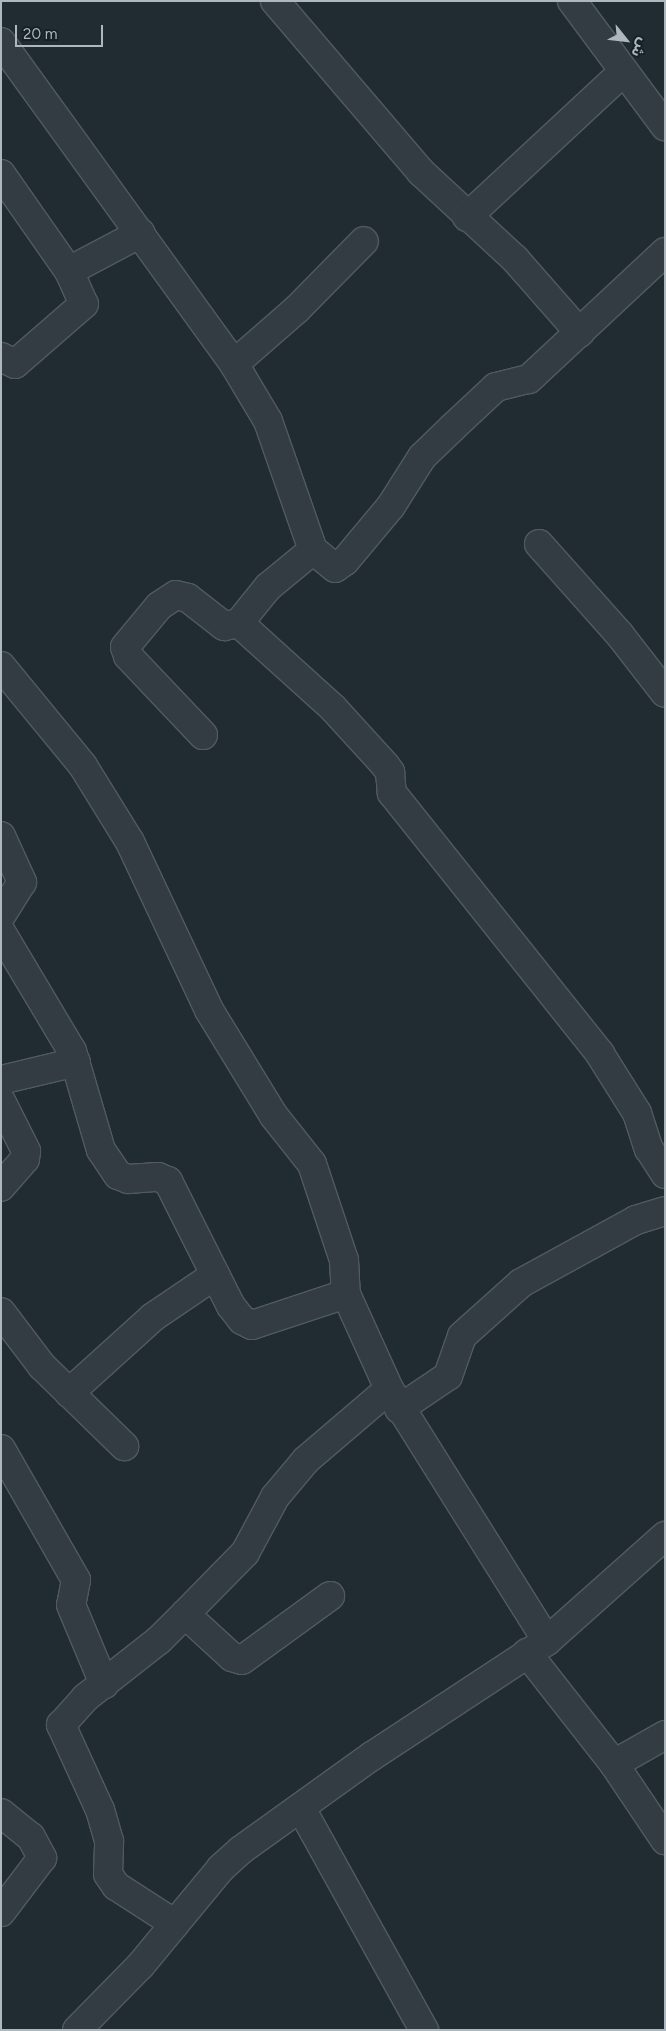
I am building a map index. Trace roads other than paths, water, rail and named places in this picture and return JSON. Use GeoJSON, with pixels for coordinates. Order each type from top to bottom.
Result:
{"type":"FeatureCollection","features":[{"type":"Feature","properties":{"kind":"street"},"geometry":{"type":"LineString","coordinates":[[275,1],[385,133],[467,216],[515,259],[580,333]]}},
{"type":"Feature","properties":{"kind":"street"},"geometry":{"type":"LineString","coordinates":[[572,1],[665,126]]}},
{"type":"Feature","properties":{"kind":"street"},"geometry":{"type":"LineString","coordinates":[[1,42],[234,364],[268,422],[313,550],[327,565],[340,566],[391,506],[422,457],[496,387],[529,379],[665,252]]}},
{"type":"Feature","properties":{"kind":"street"},"geometry":{"type":"LineString","coordinates":[[467,216],[623,72]]}},
{"type":"Feature","properties":{"kind":"street"},"geometry":{"type":"LineString","coordinates":[[1,174],[69,272],[84,300],[80,311],[15,364],[1,358]]}},
{"type":"Feature","properties":{"kind":"street"},"geometry":{"type":"LineString","coordinates":[[69,272],[141,233]]}},
{"type":"Feature","properties":{"kind":"street"},"geometry":{"type":"LineString","coordinates":[[234,364],[297,309],[364,241]]}},
{"type":"Feature","properties":{"kind":"street"},"geometry":{"type":"LineString","coordinates":[[539,544],[632,649],[665,693]]}},
{"type":"Feature","properties":{"kind":"street"},"geometry":{"type":"LineString","coordinates":[[203,735],[128,656],[125,647],[158,606],[176,595],[188,598],[224,626],[238,622],[268,587],[313,550]]}},
{"type":"Feature","properties":{"kind":"street"},"geometry":{"type":"LineString","coordinates":[[238,622],[333,708],[385,765],[390,772],[392,793],[600,1054],[637,1113],[649,1149],[665,1174]]}},
{"type":"Feature","properties":{"kind":"street"},"geometry":{"type":"LineString","coordinates":[[1,666],[83,766],[130,842],[209,1010],[274,1116],[312,1164],[329,1205],[344,1260],[346,1294],[394,1399],[537,1647],[665,1840]]}},
{"type":"Feature","properties":{"kind":"street"},"geometry":{"type":"LineString","coordinates":[[1,836],[22,882],[1,915]]}},
{"type":"Feature","properties":{"kind":"street"},"geometry":{"type":"LineString","coordinates":[[1,932],[76,1062],[101,1150],[118,1175],[128,1179],[158,1177],[168,1181],[231,1306],[252,1325],[346,1294]]}},
{"type":"Feature","properties":{"kind":"street"},"geometry":{"type":"LineString","coordinates":[[1,1080],[76,1062]]}},
{"type":"Feature","properties":{"kind":"street"},"geometry":{"type":"LineString","coordinates":[[1,1101],[26,1146],[25,1159],[1,1187]]}},
{"type":"Feature","properties":{"kind":"street"},"geometry":{"type":"LineString","coordinates":[[175,1924],[116,1886],[108,1874],[109,1840],[100,1810],[61,1731],[64,1720],[185,1614],[245,1553],[275,1497],[306,1460],[394,1399],[448,1376],[462,1336],[521,1283],[636,1220],[665,1211]]}},
{"type":"Feature","properties":{"kind":"street"},"geometry":{"type":"LineString","coordinates":[[69,1393],[154,1317],[215,1275]]}},
{"type":"Feature","properties":{"kind":"street"},"geometry":{"type":"LineString","coordinates":[[1,1312],[42,1366],[124,1446]]}},
{"type":"Feature","properties":{"kind":"street"},"geometry":{"type":"LineString","coordinates":[[1,1449],[76,1580],[71,1605],[104,1684]]}},
{"type":"Feature","properties":{"kind":"street"},"geometry":{"type":"LineString","coordinates":[[77,2030],[140,1966],[221,1868],[302,1810],[372,1756],[537,1647],[665,1536]]}},
{"type":"Feature","properties":{"kind":"street"},"geometry":{"type":"LineString","coordinates":[[185,1614],[232,1657],[242,1660],[330,1596]]}},
{"type":"Feature","properties":{"kind":"street"},"geometry":{"type":"LineString","coordinates":[[614,1764],[665,1735]]}},
{"type":"Feature","properties":{"kind":"street"},"geometry":{"type":"LineString","coordinates":[[302,1810],[424,2030]]}},
{"type":"Feature","properties":{"kind":"street"},"geometry":{"type":"LineString","coordinates":[[1,1813],[32,1837],[42,1858],[1,1912]]}}]}
